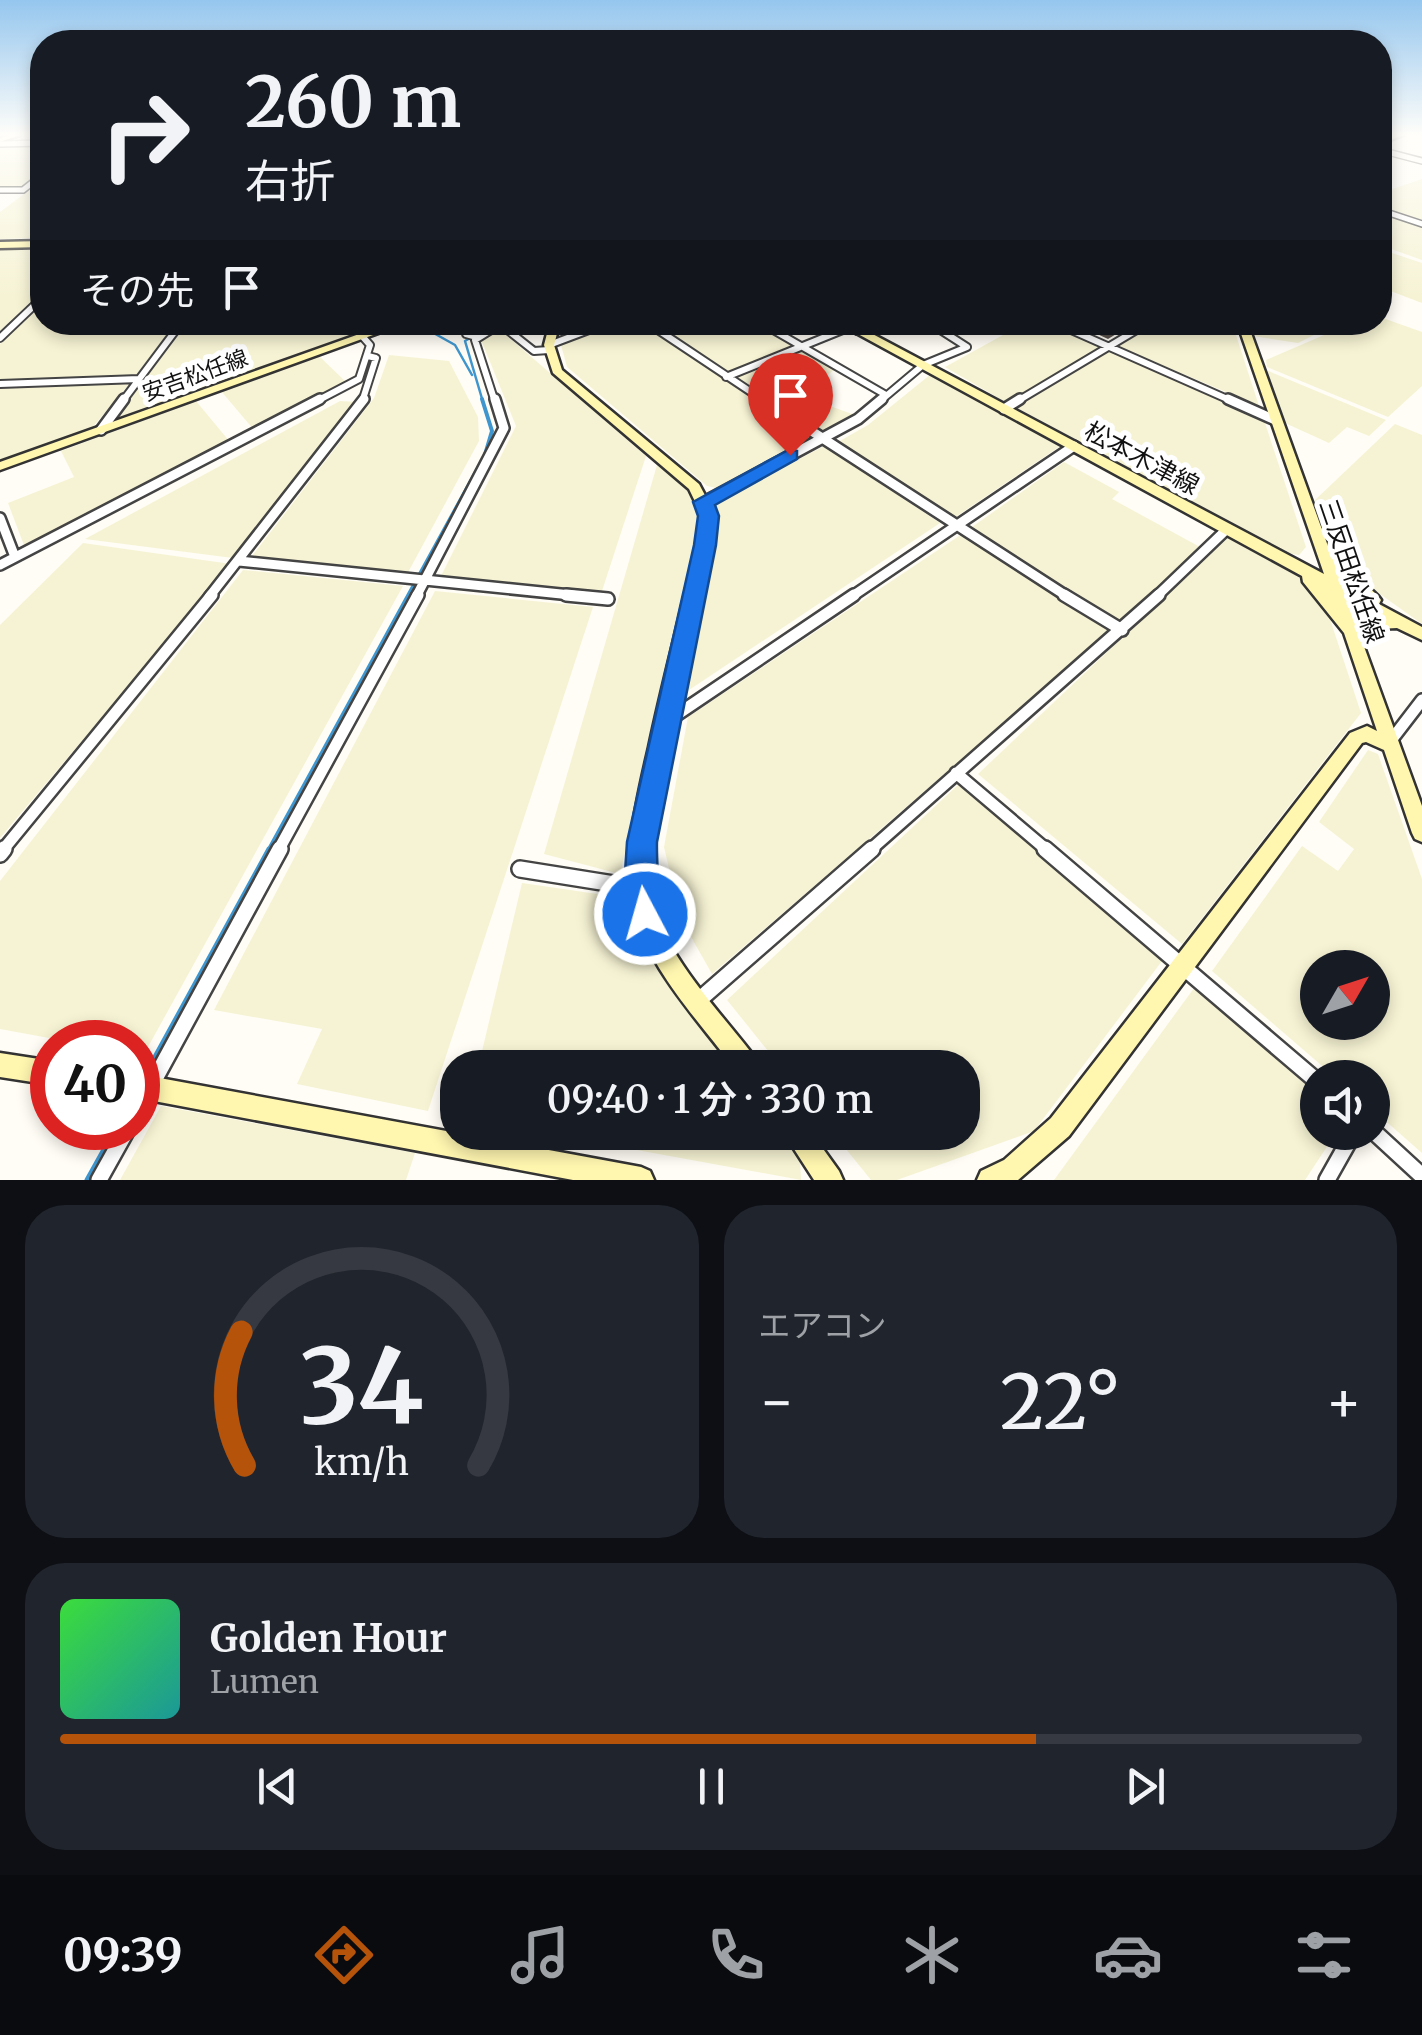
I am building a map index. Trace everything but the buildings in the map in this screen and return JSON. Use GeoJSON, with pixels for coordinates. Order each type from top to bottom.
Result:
{"type":"FeatureCollection","features":[{"type":"Feature","properties":{"kind":"main road"},"geometry":{"type":"LineString","coordinates":[[0,245],[30,244]]}},
{"type":"Feature","properties":{"kind":"main road","name":"安吉松任線"},"geometry":{"type":"LineString","coordinates":[[0,466],[365,335]]}},
{"type":"Feature","properties":{"kind":"main road"},"geometry":{"type":"LineString","coordinates":[[552,335],[549,348],[557,372],[694,486],[709,516],[642,842],[639,888],[645,914],[662,949],[736,1050]]}},
{"type":"Feature","properties":{"kind":"main road","name":"松本木津線"},"geometry":{"type":"LineString","coordinates":[[865,335],[1421,633]]}},
{"type":"Feature","properties":{"kind":"main road","name":"三反田松任線"},"geometry":{"type":"LineString","coordinates":[[1246,335],[1422,833]]}},
{"type":"Feature","properties":{"kind":"main road"},"geometry":{"type":"LineString","coordinates":[[1280,557],[1317,563],[1320,546]]}},
{"type":"Feature","properties":{"kind":"main road"},"geometry":{"type":"LineString","coordinates":[[1320,546],[1351,581],[1400,622]]}},
{"type":"Feature","properties":{"kind":"main road"},"geometry":{"type":"LineString","coordinates":[[1280,557],[1319,588],[1348,628],[1380,620],[1421,633]]}},
{"type":"Feature","properties":{"kind":"main road"},"geometry":{"type":"LineString","coordinates":[[990,1180],[1012,1169],[1060,1127],[1356,738],[1367,734],[1388,744]]}},
{"type":"Feature","properties":{"kind":"main road"},"geometry":{"type":"LineString","coordinates":[[0,1065],[30,1070]]}},
{"type":"Feature","properties":{"kind":"main road"},"geometry":{"type":"LineString","coordinates":[[160,1098],[642,1180]]}},
{"type":"Feature","properties":{"kind":"main road"},"geometry":{"type":"LineString","coordinates":[[809,1150],[830,1180]]}},
{"type":"Feature","properties":{"kind":"street"},"geometry":{"type":"LineString","coordinates":[[1392,214],[1422,224]]}},
{"type":"Feature","properties":{"kind":"street"},"geometry":{"type":"LineString","coordinates":[[0,338],[30,309]]}},
{"type":"Feature","properties":{"kind":"street"},"geometry":{"type":"LineString","coordinates":[[101,430],[172,335]]}},
{"type":"Feature","properties":{"kind":"street"},"geometry":{"type":"LineString","coordinates":[[516,335],[534,351],[580,335]]}},
{"type":"Feature","properties":{"kind":"street"},"geometry":{"type":"LineString","coordinates":[[665,335],[819,440],[1122,630]]}},
{"type":"Feature","properties":{"kind":"street"},"geometry":{"type":"LineString","coordinates":[[782,335],[886,395]]}},
{"type":"Feature","properties":{"kind":"street"},"geometry":{"type":"LineString","coordinates":[[726,377],[825,335]]}},
{"type":"Feature","properties":{"kind":"street"},"geometry":{"type":"LineString","coordinates":[[704,502],[858,418],[923,365],[932,365],[966,347],[948,335]]}},
{"type":"Feature","properties":{"kind":"street"},"geometry":{"type":"LineString","coordinates":[[1082,335],[1275,420]]}},
{"type":"Feature","properties":{"kind":"street"},"geometry":{"type":"LineString","coordinates":[[1004,409],[1128,335]]}},
{"type":"Feature","properties":{"kind":"street"},"geometry":{"type":"LineString","coordinates":[[0,566],[359,379],[370,345],[362,336]]}},
{"type":"Feature","properties":{"kind":"street"},"geometry":{"type":"LineString","coordinates":[[160,1060],[416,582],[504,428],[473,336]]}},
{"type":"Feature","properties":{"kind":"street"},"geometry":{"type":"LineString","coordinates":[[0,854],[240,562],[364,399],[376,358],[368,356]]}},
{"type":"Feature","properties":{"kind":"street"},"geometry":{"type":"LineString","coordinates":[[0,384],[138,378]]}},
{"type":"Feature","properties":{"kind":"street"},"geometry":{"type":"LineString","coordinates":[[666,722],[1074,446]]}},
{"type":"Feature","properties":{"kind":"street"},"geometry":{"type":"LineString","coordinates":[[0,518],[15,558]]}},
{"type":"Feature","properties":{"kind":"street"},"geometry":{"type":"LineString","coordinates":[[698,1000],[1122,630],[1227,529]]}},
{"type":"Feature","properties":{"kind":"street"},"geometry":{"type":"LineString","coordinates":[[240,562],[608,600]]}},
{"type":"Feature","properties":{"kind":"street"},"geometry":{"type":"LineString","coordinates":[[1388,744],[1422,700]]}},
{"type":"Feature","properties":{"kind":"street"},"geometry":{"type":"LineString","coordinates":[[956,773],[1300,1067]]}},
{"type":"Feature","properties":{"kind":"street"},"geometry":{"type":"LineString","coordinates":[[520,869],[639,888]]}},
{"type":"Feature","properties":{"kind":"street"},"geometry":{"type":"LineString","coordinates":[[1390,1147],[1422,1176]]}},
{"type":"Feature","properties":{"kind":"street"},"geometry":{"type":"LineString","coordinates":[[99,1180],[116,1150]]}},
{"type":"Feature","properties":{"kind":"street"},"geometry":{"type":"LineString","coordinates":[[1327,1180],[1344,1150]]}},
{"type":"Feature","properties":{"kind":"shaded area"},"geometry":{"type":"Polygon","coordinates":[[[1392,190],[1422,190],[1422,222],[1392,213],[1392,190]]]}},
{"type":"Feature","properties":{"kind":"shaded area"},"geometry":{"type":"Polygon","coordinates":[[[30,191],[30,238],[0,239],[0,212],[30,191]]]}},
{"type":"Feature","properties":{"kind":"shaded area"},"geometry":{"type":"Polygon","coordinates":[[[1392,216],[1422,225],[1422,260],[1392,249],[1392,216]]]}},
{"type":"Feature","properties":{"kind":"shaded area"},"geometry":{"type":"Polygon","coordinates":[[[30,249],[30,302],[0,331],[0,250],[30,249]]]}},
{"type":"Feature","properties":{"kind":"shaded area"},"geometry":{"type":"Polygon","coordinates":[[[1392,253],[1422,263],[1422,303],[1392,292],[1392,253]]]}},
{"type":"Feature","properties":{"kind":"shaded area"},"geometry":{"type":"Polygon","coordinates":[[[30,316],[30,335],[167,335],[135,376],[0,382],[0,344],[30,316]]]}},
{"type":"Feature","properties":{"kind":"shaded area"},"geometry":{"type":"Polygon","coordinates":[[[1392,321],[1422,332],[1422,386],[1388,417],[1267,367],[1266,360],[1324,335],[1392,335],[1392,321]]]}},
{"type":"Feature","properties":{"kind":"shaded area"},"geometry":{"type":"Polygon","coordinates":[[[178,335],[354,335],[114,420],[178,335]]]}},
{"type":"Feature","properties":{"kind":"shaded area"},"geometry":{"type":"Polygon","coordinates":[[[506,335],[646,456],[602,591],[441,576],[516,426],[480,337],[506,335]]]}},
{"type":"Feature","properties":{"kind":"shaded area"},"geometry":{"type":"Polygon","coordinates":[[[587,335],[658,335],[812,438],[717,488],[707,486],[567,367],[561,345],[587,335]]]}},
{"type":"Feature","properties":{"kind":"shaded area"},"geometry":{"type":"Polygon","coordinates":[[[673,335],[778,335],[793,345],[727,373],[673,335]]]}},
{"type":"Feature","properties":{"kind":"shaded area"},"geometry":{"type":"Polygon","coordinates":[[[1003,335],[1077,335],[1104,346],[1007,403],[945,367],[1003,335]]]}},
{"type":"Feature","properties":{"kind":"shaded area"},"geometry":{"type":"Polygon","coordinates":[[[1137,335],[1236,335],[1259,406],[1117,346],[1137,335]]]}},
{"type":"Feature","properties":{"kind":"shaded area"},"geometry":{"type":"Polygon","coordinates":[[[1253,335],[1314,335],[1298,343],[1253,335]]]}},
{"type":"Feature","properties":{"kind":"shaded area"},"geometry":{"type":"Polygon","coordinates":[[[798,348],[835,369],[802,396],[855,415],[819,435],[731,377],[798,348]]]}},
{"type":"Feature","properties":{"kind":"shaded area"},"geometry":{"type":"Polygon","coordinates":[[[1111,349],[1263,417],[1306,547],[1299,555],[1287,553],[1015,407],[1111,349]]]}},
{"type":"Feature","properties":{"kind":"shaded area"},"geometry":{"type":"Polygon","coordinates":[[[389,355],[449,361],[478,417],[479,441],[405,578],[252,556],[374,398],[389,355]]]}},
{"type":"Feature","properties":{"kind":"shaded area"},"geometry":{"type":"Polygon","coordinates":[[[319,356],[346,382],[254,430],[221,391],[319,356]]]}},
{"type":"Feature","properties":{"kind":"shaded area"},"geometry":{"type":"Polygon","coordinates":[[[1266,370],[1386,420],[1369,436],[1347,427],[1329,443],[1285,423],[1266,370]]]}},
{"type":"Feature","properties":{"kind":"shaded area"},"geometry":{"type":"Polygon","coordinates":[[[931,374],[1062,445],[954,518],[838,442],[868,425],[931,374]]]}},
{"type":"Feature","properties":{"kind":"shaded area"},"geometry":{"type":"Polygon","coordinates":[[[130,383],[91,429],[0,462],[0,388],[130,383]]]}},
{"type":"Feature","properties":{"kind":"shaded area"},"geometry":{"type":"Polygon","coordinates":[[[196,401],[230,442],[25,548],[8,503],[74,477],[61,451],[196,401]]]}},
{"type":"Feature","properties":{"kind":"shaded area"},"geometry":{"type":"Polygon","coordinates":[[[340,401],[357,402],[233,558],[85,539],[340,401]]]}},
{"type":"Feature","properties":{"kind":"shaded area"},"geometry":{"type":"Polygon","coordinates":[[[1395,424],[1422,435],[1422,624],[1352,574],[1339,557],[1314,501],[1395,424]]]}},
{"type":"Feature","properties":{"kind":"shaded area"},"geometry":{"type":"Polygon","coordinates":[[[824,446],[940,523],[680,696],[718,517],[716,503],[824,446]]]}},
{"type":"Feature","properties":{"kind":"shaded area"},"geometry":{"type":"Polygon","coordinates":[[[1064,462],[1119,492],[1112,499],[1200,547],[1120,624],[972,527],[1064,462]]]}},
{"type":"Feature","properties":{"kind":"shaded area"},"geometry":{"type":"Polygon","coordinates":[[[657,465],[690,491],[701,520],[620,874],[544,854],[657,465]]]}},
{"type":"Feature","properties":{"kind":"shaded area"},"geometry":{"type":"Polygon","coordinates":[[[962,534],[1111,631],[712,974],[681,919],[664,847],[688,717],[962,534]]]}},
{"type":"Feature","properties":{"kind":"shaded area"},"geometry":{"type":"Polygon","coordinates":[[[1229,537],[1295,574],[1325,604],[1361,713],[1182,944],[978,774],[1229,537]]]}},
{"type":"Feature","properties":{"kind":"shaded area"},"geometry":{"type":"Polygon","coordinates":[[[83,543],[231,564],[0,838],[0,625],[83,543]]]}},
{"type":"Feature","properties":{"kind":"shaded area"},"geometry":{"type":"Polygon","coordinates":[[[243,570],[403,586],[160,1025],[160,1020],[30,1020],[30,1034],[0,1029],[0,881],[243,570]]]}},
{"type":"Feature","properties":{"kind":"shaded area"},"geometry":{"type":"Polygon","coordinates":[[[435,591],[593,607],[448,1050],[440,1050],[440,1074],[428,1111],[297,1084],[322,1029],[214,1010],[435,591]]]}},
{"type":"Feature","properties":{"kind":"shaded area"},"geometry":{"type":"Polygon","coordinates":[[[1368,750],[1378,754],[1422,879],[1422,1153],[1390,1125],[1390,1060],[1315,1060],[1212,971],[1302,846],[1338,871],[1354,849],[1319,822],[1368,750]]]}},
{"type":"Feature","properties":{"kind":"shaded area"},"geometry":{"type":"Polygon","coordinates":[[[959,784],[1165,957],[1034,1131],[897,1180],[871,1180],[847,1150],[980,1150],[980,1050],[767,1050],[727,1000],[959,784]]]}},
{"type":"Feature","properties":{"kind":"shaded area"},"geometry":{"type":"Polygon","coordinates":[[[522,883],[611,896],[722,1050],[482,1050],[522,883]]]}},
{"type":"Feature","properties":{"kind":"shaded area"},"geometry":{"type":"Polygon","coordinates":[[[1197,984],[1300,1078],[1300,1150],[1325,1150],[1305,1180],[1054,1180],[1197,984]]]}},
{"type":"Feature","properties":{"kind":"shaded area"},"geometry":{"type":"Polygon","coordinates":[[[160,1108],[415,1153],[406,1180],[120,1180],[137,1150],[160,1150],[160,1108]]]}},
{"type":"Feature","properties":{"kind":"shaded area"},"geometry":{"type":"Polygon","coordinates":[[[637,1150],[793,1150],[800,1160],[801,1180],[637,1150]]]}},
{"type":"Feature","properties":{"kind":"waterway"},"geometry":{"type":"LineString","coordinates":[[437,335],[455,345],[472,375]]}},
{"type":"Feature","properties":{"kind":"waterway"},"geometry":{"type":"LineString","coordinates":[[475,335],[465,341],[483,402]]}},
{"type":"Feature","properties":{"kind":"waterway"},"geometry":{"type":"LineString","coordinates":[[482,399],[492,431],[484,458]]}},
{"type":"Feature","properties":{"kind":"waterway"},"geometry":{"type":"LineString","coordinates":[[268,851],[477,470]]}},
{"type":"Feature","properties":{"kind":"waterway"},"geometry":{"type":"LineString","coordinates":[[160,1048],[269,849]]}},
{"type":"Feature","properties":{"kind":"waterway"},"geometry":{"type":"LineString","coordinates":[[87,1180],[104,1150]]}},
{"type":"Feature","properties":{"kind":"route"},"geometry":{"type":"LineString","coordinates":[[645,914],[639,888],[642,842],[705,545],[709,516],[704,502],[790,455]]}}]}
